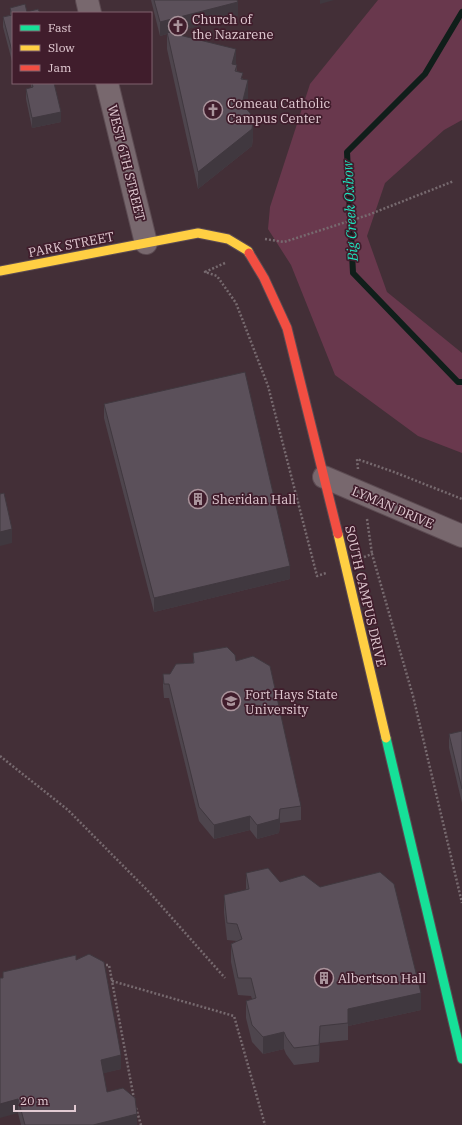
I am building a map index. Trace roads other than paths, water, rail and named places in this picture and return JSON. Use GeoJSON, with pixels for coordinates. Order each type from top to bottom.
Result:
{"type":"FeatureCollection","features":[{"type":"Feature","properties":{"kind":"street"},"geometry":{"type":"LineString","coordinates":[[87,0],[90,12]]}},
{"type":"Feature","properties":{"kind":"street","name":"WEST 6TH STREET"},"geometry":{"type":"LineString","coordinates":[[107,84],[146,243]]}},
{"type":"Feature","properties":{"kind":"street","name":"SOUTH CAMPUS DRIVE"},"geometry":{"type":"LineString","coordinates":[[146,243],[198,233],[228,238],[248,251],[264,278],[287,328],[345,564],[462,1059]]}},
{"type":"Feature","properties":{"kind":"street","name":"PARK STREET"},"geometry":{"type":"LineString","coordinates":[[0,271],[146,243]]}},
{"type":"Feature","properties":{"kind":"street","name":"LYMAN DRIVE"},"geometry":{"type":"LineString","coordinates":[[324,477],[462,536]]}},
{"type":"Feature","properties":{"kind":"waterway","name":"Big Creek Oxbow"},"geometry":{"type":"LineString","coordinates":[[462,12],[425,74],[347,152],[353,273],[458,382],[462,382]]}},
{"type":"Feature","properties":{"kind":"place","name":"Church of the Nazarene"},"geometry":{"type":"Point","coordinates":[178,26]}},
{"type":"Feature","properties":{"kind":"place","name":"Comeau Catholic Campus Center"},"geometry":{"type":"Point","coordinates":[213,110]}},
{"type":"Feature","properties":{"kind":"place","name":"Sheridan Hall"},"geometry":{"type":"Point","coordinates":[198,499]}},
{"type":"Feature","properties":{"kind":"place","name":"Fort Hays State University"},"geometry":{"type":"Point","coordinates":[231,701]}},
{"type":"Feature","properties":{"kind":"place","name":"Albertson Hall"},"geometry":{"type":"Point","coordinates":[324,978]}}]}
